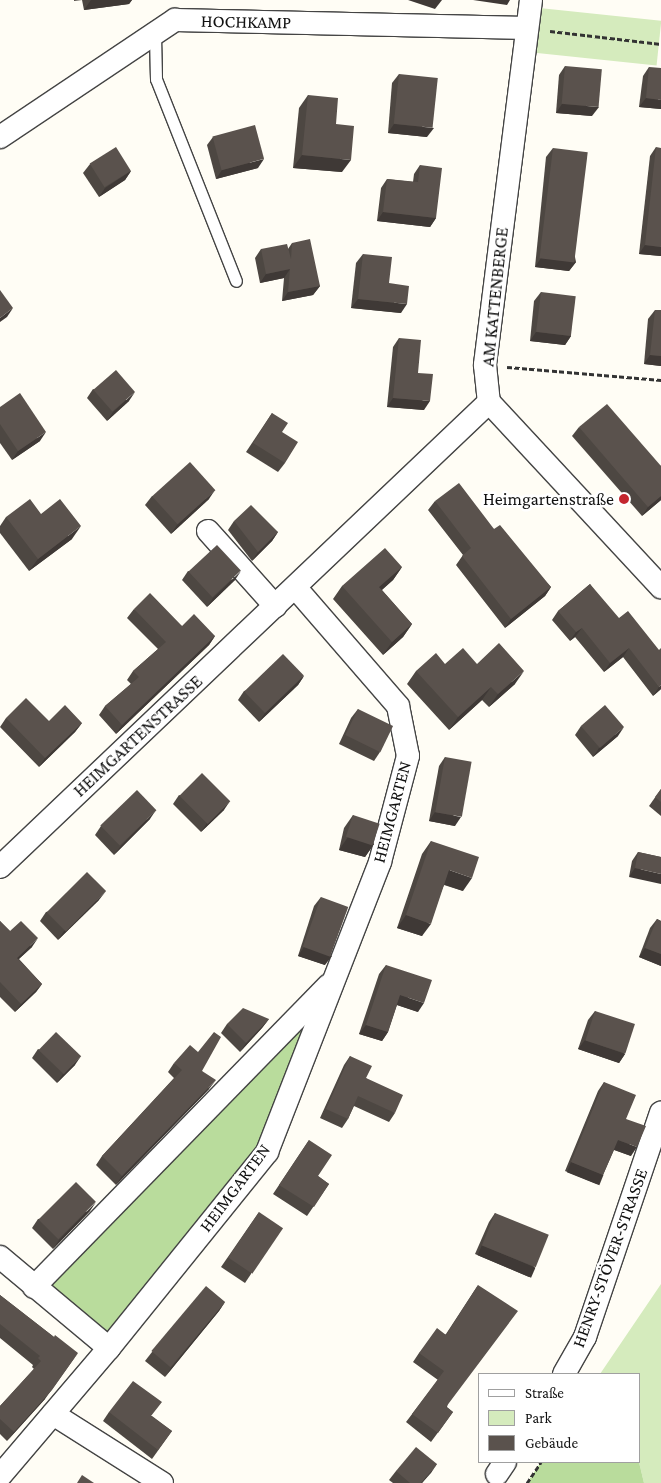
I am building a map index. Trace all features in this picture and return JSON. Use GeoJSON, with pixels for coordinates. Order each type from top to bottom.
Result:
{"type":"FeatureCollection","features":[{"type":"Feature","properties":{"kind":"street","name":"AM KATTENBERGE"},"geometry":{"type":"LineString","coordinates":[[489,402],[485,365],[531,0]]}},
{"type":"Feature","properties":{"kind":"street","name":"HOCHKAMP"},"geometry":{"type":"LineString","coordinates":[[0,138],[176,20],[527,28]]}},
{"type":"Feature","properties":{"kind":"street","name":"HEIMGARTENSTRASSE"},"geometry":{"type":"LineString","coordinates":[[0,867],[489,402]]}},
{"type":"Feature","properties":{"kind":"street"},"geometry":{"type":"LineString","coordinates":[[489,402],[661,588]]}},
{"type":"Feature","properties":{"kind":"street"},"geometry":{"type":"LineString","coordinates":[[208,531],[276,606]]}},
{"type":"Feature","properties":{"kind":"street","name":"HEIMGARTEN"},"geometry":{"type":"LineString","coordinates":[[0,1476],[109,1348],[267,1152],[380,862],[408,756],[398,706],[295,587]]}},
{"type":"Feature","properties":{"kind":"street","name":"HEIMGARTEN"},"geometry":{"type":"LineString","coordinates":[[34,1288],[336,978]]}},
{"type":"Feature","properties":{"kind":"street","name":"HENRY-STÖVER-STRASSE"},"geometry":{"type":"LineString","coordinates":[[565,1373],[585,1337],[661,1112]]}},
{"type":"Feature","properties":{"kind":"street"},"geometry":{"type":"LineString","coordinates":[[0,1257],[34,1288],[109,1348]]}},
{"type":"Feature","properties":{"kind":"street"},"geometry":{"type":"LineString","coordinates":[[53,1414],[162,1483]]}},
{"type":"Feature","properties":{"kind":"lane"},"geometry":{"type":"LineString","coordinates":[[155,35],[156,80],[236,281]]}},
{"type":"Feature","properties":{"kind":"path"},"geometry":{"type":"LineString","coordinates":[[527,28],[661,44]]}},
{"type":"Feature","properties":{"kind":"path"},"geometry":{"type":"LineString","coordinates":[[485,365],[661,380]]}},
{"type":"Feature","properties":{"kind":"path"},"geometry":{"type":"LineString","coordinates":[[527,1483],[540,1463]]}},
{"type":"Feature","properties":{"kind":"green space"},"geometry":{"type":"Polygon","coordinates":[[[530,7],[661,21],[657,66],[525,52],[530,7]]]}},
{"type":"Feature","properties":{"kind":"green space"},"geometry":{"type":"Polygon","coordinates":[[[336,978],[267,1152],[109,1348],[34,1287],[336,978]]]}},
{"type":"Feature","properties":{"kind":"green space"},"geometry":{"type":"Polygon","coordinates":[[[661,1284],[661,1483],[644,1483],[639,1463],[641,1463],[641,1373],[601,1373],[661,1284]]]}},
{"type":"Feature","properties":{"kind":"green space"},"geometry":{"type":"Polygon","coordinates":[[[540,1463],[639,1463],[644,1483],[527,1483],[540,1463]]]}},
{"type":"Feature","properties":{"kind":"building"},"geometry":{"type":"Polygon","coordinates":[[[565,66],[602,69],[599,107],[562,104],[565,66]]]}},
{"type":"Feature","properties":{"kind":"building"},"geometry":{"type":"Polygon","coordinates":[[[649,67],[661,68],[661,100],[646,98],[649,67]]]}},
{"type":"Feature","properties":{"kind":"building"},"geometry":{"type":"Polygon","coordinates":[[[399,74],[438,78],[433,128],[394,124],[399,74]]]}},
{"type":"Feature","properties":{"kind":"building"},"geometry":{"type":"Polygon","coordinates":[[[308,95],[338,98],[336,124],[354,126],[351,160],[302,155],[308,95]]]}},
{"type":"Feature","properties":{"kind":"building"},"geometry":{"type":"Polygon","coordinates":[[[255,125],[264,159],[222,170],[212,136],[255,125]]]}},
{"type":"Feature","properties":{"kind":"building"},"geometry":{"type":"Polygon","coordinates":[[[116,147],[131,171],[105,187],[90,163],[116,147]]]}},
{"type":"Feature","properties":{"kind":"building"},"geometry":{"type":"Polygon","coordinates":[[[656,147],[661,148],[661,247],[645,245],[656,147]]]}},
{"type":"Feature","properties":{"kind":"building"},"geometry":{"type":"Polygon","coordinates":[[[553,148],[588,152],[574,262],[539,258],[553,148]]]}},
{"type":"Feature","properties":{"kind":"building"},"geometry":{"type":"Polygon","coordinates":[[[420,165],[442,168],[436,218],[383,212],[387,179],[418,182],[420,165]]]}},
{"type":"Feature","properties":{"kind":"building"},"geometry":{"type":"Polygon","coordinates":[[[310,239],[320,286],[288,292],[290,269],[266,274],[261,249],[287,244],[291,259],[292,243],[310,239]]]}},
{"type":"Feature","properties":{"kind":"building"},"geometry":{"type":"Polygon","coordinates":[[[363,254],[392,257],[389,283],[409,286],[407,304],[358,299],[363,254]]]}},
{"type":"Feature","properties":{"kind":"building"},"geometry":{"type":"Polygon","coordinates":[[[0,290],[13,308],[0,318],[0,290]]]}},
{"type":"Feature","properties":{"kind":"building"},"geometry":{"type":"Polygon","coordinates":[[[541,292],[576,296],[571,336],[536,332],[541,292]]]}},
{"type":"Feature","properties":{"kind":"building"},"geometry":{"type":"Polygon","coordinates":[[[655,310],[661,310],[661,356],[650,355],[655,310]]]}},
{"type":"Feature","properties":{"kind":"building"},"geometry":{"type":"Polygon","coordinates":[[[399,338],[421,340],[418,373],[433,374],[430,401],[393,398],[399,338]]]}},
{"type":"Feature","properties":{"kind":"building"},"geometry":{"type":"Polygon","coordinates":[[[116,370],[135,392],[112,412],[93,390],[116,370]]]}},
{"type":"Feature","properties":{"kind":"building"},"geometry":{"type":"Polygon","coordinates":[[[20,393],[46,432],[18,451],[0,424],[0,407],[20,393]]]}},
{"type":"Feature","properties":{"kind":"building"},"geometry":{"type":"Polygon","coordinates":[[[607,404],[661,466],[661,496],[648,507],[579,427],[607,404]]]}},
{"type":"Feature","properties":{"kind":"building"},"geometry":{"type":"Polygon","coordinates":[[[272,413],[288,423],[282,432],[298,442],[285,463],[253,443],[272,413]]]}},
{"type":"Feature","properties":{"kind":"building"},"geometry":{"type":"Polygon","coordinates":[[[190,462],[215,490],[178,524],[152,496],[190,462]]]}},
{"type":"Feature","properties":{"kind":"building"},"geometry":{"type":"Polygon","coordinates":[[[459,483],[494,529],[500,525],[551,587],[511,619],[462,556],[471,548],[435,501],[459,483]]]}},
{"type":"Feature","properties":{"kind":"building"},"geometry":{"type":"Polygon","coordinates":[[[30,499],[41,514],[60,499],[81,526],[38,559],[6,517],[30,499]]]}},
{"type":"Feature","properties":{"kind":"building"},"geometry":{"type":"Polygon","coordinates":[[[251,505],[278,532],[258,552],[234,521],[251,505]]]}},
{"type":"Feature","properties":{"kind":"building"},"geometry":{"type":"Polygon","coordinates":[[[217,545],[241,571],[212,597],[188,572],[217,545]]]}},
{"type":"Feature","properties":{"kind":"building"},"geometry":{"type":"Polygon","coordinates":[[[385,548],[402,567],[379,587],[412,624],[392,642],[342,586],[385,548]]]}},
{"type":"Feature","properties":{"kind":"building"},"geometry":{"type":"Polygon","coordinates":[[[590,584],[619,618],[628,611],[659,650],[661,648],[661,685],[659,687],[629,648],[610,663],[582,628],[576,632],[558,611],[590,584]]]}},
{"type":"Feature","properties":{"kind":"building"},"geometry":{"type":"Polygon","coordinates":[[[150,593],[182,626],[194,614],[215,636],[122,725],[105,706],[139,677],[133,671],[166,642],[134,609],[150,593]]]}},
{"type":"Feature","properties":{"kind":"building"},"geometry":{"type":"Polygon","coordinates":[[[499,643],[524,671],[498,694],[491,687],[458,717],[416,671],[436,653],[445,664],[463,648],[477,664],[499,643]]]}},
{"type":"Feature","properties":{"kind":"building"},"geometry":{"type":"Polygon","coordinates":[[[283,654],[304,676],[265,713],[244,692],[283,654]]]}},
{"type":"Feature","properties":{"kind":"building"},"geometry":{"type":"Polygon","coordinates":[[[26,698],[49,721],[65,705],[82,723],[45,758],[6,718],[26,698]]]}},
{"type":"Feature","properties":{"kind":"building"},"geometry":{"type":"Polygon","coordinates":[[[605,705],[624,727],[600,748],[581,726],[605,705]]]}},
{"type":"Feature","properties":{"kind":"building"},"geometry":{"type":"Polygon","coordinates":[[[358,709],[393,726],[380,752],[345,735],[358,709]]]}},
{"type":"Feature","properties":{"kind":"building"},"geometry":{"type":"Polygon","coordinates":[[[445,757],[472,762],[462,817],[435,812],[445,757]]]}},
{"type":"Feature","properties":{"kind":"building"},"geometry":{"type":"Polygon","coordinates":[[[202,773],[230,801],[208,824],[179,796],[202,773]]]}},
{"type":"Feature","properties":{"kind":"building"},"geometry":{"type":"Polygon","coordinates":[[[661,789],[661,802],[655,797],[661,789]]]}},
{"type":"Feature","properties":{"kind":"building"},"geometry":{"type":"Polygon","coordinates":[[[137,790],[156,810],[120,846],[100,825],[137,790]]]}},
{"type":"Feature","properties":{"kind":"building"},"geometry":{"type":"Polygon","coordinates":[[[353,815],[380,824],[373,846],[346,837],[353,815]]]}},
{"type":"Feature","properties":{"kind":"building"},"geometry":{"type":"Polygon","coordinates":[[[431,841],[479,857],[472,878],[449,870],[431,924],[406,915],[431,841]]]}},
{"type":"Feature","properties":{"kind":"building"},"geometry":{"type":"Polygon","coordinates":[[[638,852],[661,857],[661,874],[635,868],[638,852]]]}},
{"type":"Feature","properties":{"kind":"building"},"geometry":{"type":"Polygon","coordinates":[[[87,872],[106,891],[66,931],[47,912],[87,872]]]}},
{"type":"Feature","properties":{"kind":"building"},"geometry":{"type":"Polygon","coordinates":[[[321,897],[348,907],[330,957],[303,947],[321,897]]]}},
{"type":"Feature","properties":{"kind":"building"},"geometry":{"type":"Polygon","coordinates":[[[657,919],[661,921],[661,954],[645,948],[657,919]]]}},
{"type":"Feature","properties":{"kind":"building"},"geometry":{"type":"Polygon","coordinates":[[[0,921],[10,931],[21,921],[38,938],[17,958],[42,984],[21,1004],[0,982],[0,921]]]}},
{"type":"Feature","properties":{"kind":"building"},"geometry":{"type":"Polygon","coordinates":[[[386,965],[432,980],[424,1003],[400,995],[388,1032],[366,1025],[386,965]]]}},
{"type":"Feature","properties":{"kind":"building"},"geometry":{"type":"Polygon","coordinates":[[[243,1008],[269,1019],[246,1043],[227,1024],[243,1008]]]}},
{"type":"Feature","properties":{"kind":"building"},"geometry":{"type":"Polygon","coordinates":[[[595,1011],[635,1024],[625,1053],[585,1040],[595,1011]]]}},
{"type":"Feature","properties":{"kind":"building"},"geometry":{"type":"Polygon","coordinates":[[[56,1032],[81,1056],[64,1074],[39,1050],[56,1032]]]}},
{"type":"Feature","properties":{"kind":"building"},"geometry":{"type":"Polygon","coordinates":[[[214,1032],[221,1037],[202,1071],[216,1080],[122,1176],[102,1156],[182,1070],[174,1063],[190,1045],[198,1052],[214,1032]]]}},
{"type":"Feature","properties":{"kind":"building"},"geometry":{"type":"Polygon","coordinates":[[[350,1056],[372,1066],[366,1078],[403,1095],[395,1113],[358,1096],[348,1119],[326,1109],[350,1056]]]}},
{"type":"Feature","properties":{"kind":"building"},"geometry":{"type":"Polygon","coordinates":[[[604,1082],[636,1095],[626,1119],[646,1126],[637,1147],[618,1140],[603,1175],[571,1162],[604,1082]]]}},
{"type":"Feature","properties":{"kind":"building"},"geometry":{"type":"Polygon","coordinates":[[[309,1140],[332,1155],[318,1176],[329,1184],[314,1207],[279,1185],[309,1140]]]}},
{"type":"Feature","properties":{"kind":"building"},"geometry":{"type":"Polygon","coordinates":[[[76,1182],[96,1202],[58,1239],[39,1219],[76,1182]]]}},
{"type":"Feature","properties":{"kind":"building"},"geometry":{"type":"Polygon","coordinates":[[[259,1212],[283,1228],[252,1274],[228,1258],[259,1212]]]}},
{"type":"Feature","properties":{"kind":"building"},"geometry":{"type":"Polygon","coordinates":[[[495,1213],[549,1235],[536,1267],[482,1245],[495,1213]]]}},
{"type":"Feature","properties":{"kind":"building"},"geometry":{"type":"Polygon","coordinates":[[[478,1285],[518,1311],[446,1407],[453,1412],[438,1433],[412,1414],[444,1371],[419,1353],[437,1328],[446,1335],[478,1285]]]}},
{"type":"Feature","properties":{"kind":"building"},"geometry":{"type":"Polygon","coordinates":[[[206,1286],[225,1302],[171,1367],[151,1351],[206,1286]]]}},
{"type":"Feature","properties":{"kind":"building"},"geometry":{"type":"Polygon","coordinates":[[[0,1295],[78,1353],[52,1390],[14,1432],[0,1419],[0,1406],[41,1361],[38,1358],[40,1356],[0,1324],[0,1295]]]}},
{"type":"Feature","properties":{"kind":"building"},"geometry":{"type":"Polygon","coordinates":[[[133,1381],[162,1402],[151,1416],[172,1431],[158,1450],[109,1412],[133,1381]]]}},
{"type":"Feature","properties":{"kind":"building"},"geometry":{"type":"Polygon","coordinates":[[[416,1447],[437,1464],[421,1483],[410,1483],[396,1471],[416,1447]]]}},
{"type":"Feature","properties":{"kind":"building"},"geometry":{"type":"Polygon","coordinates":[[[82,1475],[94,1483],[77,1483],[82,1475]]]}},
{"type":"Feature","properties":{"kind":"place","name":"Heimgartenstraße"},"geometry":{"type":"Point","coordinates":[624,499]}}]}
